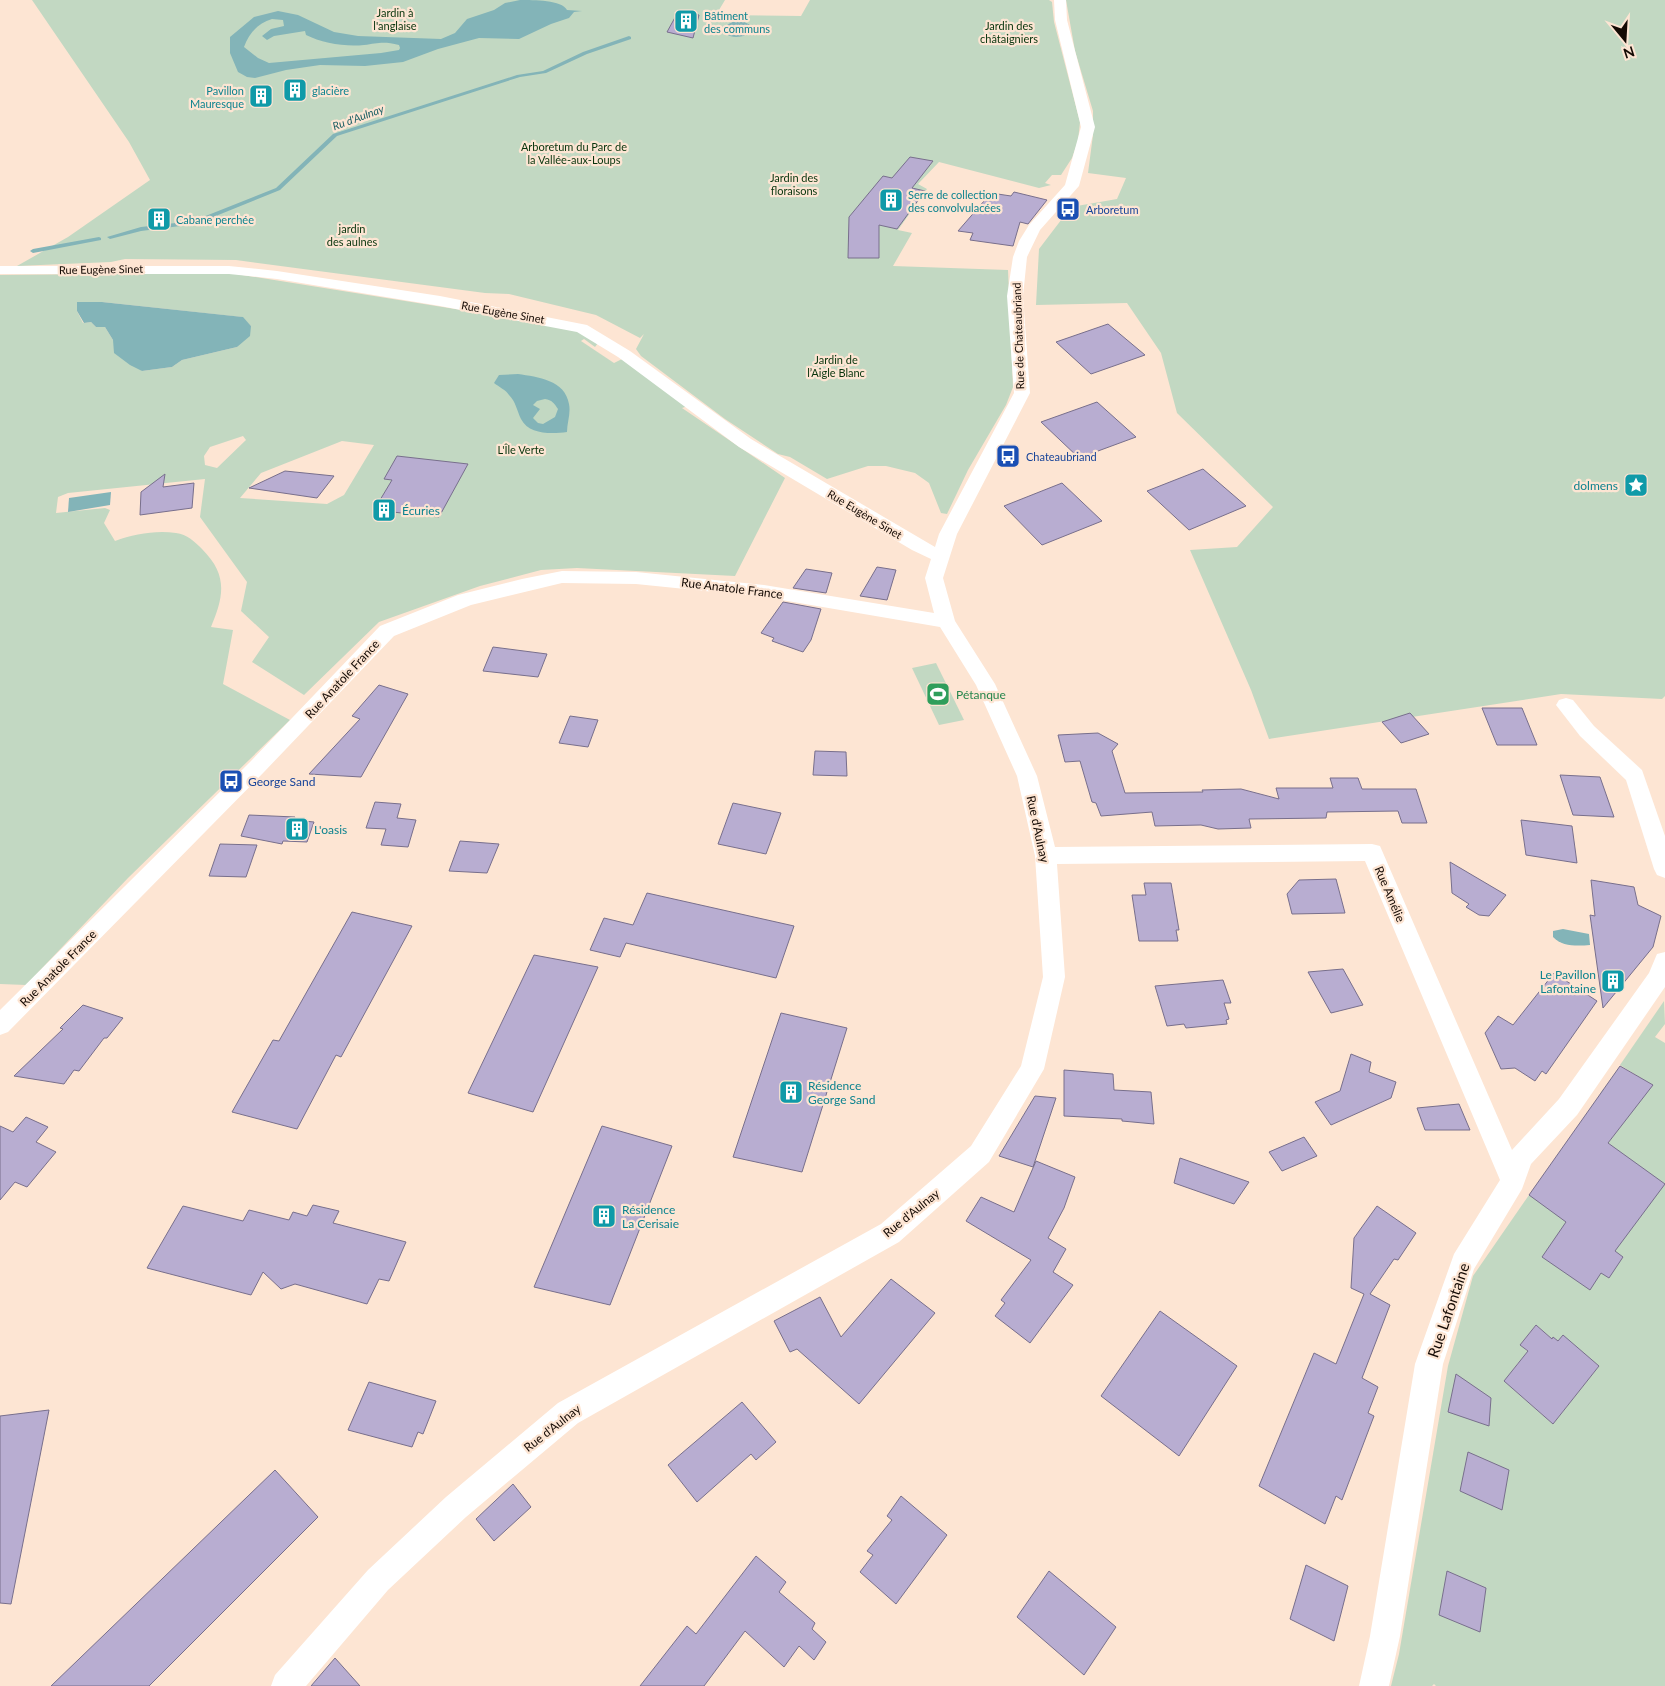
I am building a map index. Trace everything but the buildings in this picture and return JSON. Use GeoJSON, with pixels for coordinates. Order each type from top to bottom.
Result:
{"type":"FeatureCollection","features":[{"type":"Feature","properties":{"kind":"street","name":"Rue de Chateaubriand"},"geometry":{"type":"LineString","coordinates":[[940,556],[948,534],[1022,393],[1015,296],[1018,262],[1026,241],[1034,228],[1072,186],[1088,127],[1061,20],[1060,0]]}},
{"type":"Feature","properties":{"kind":"street","name":"Rue Eugène Sinet"},"geometry":{"type":"LineString","coordinates":[[6,270],[228,270],[276,275],[440,300],[582,328],[626,356],[746,443],[918,546],[940,556]]}},
{"type":"Feature","properties":{"kind":"street","name":"Rue d'Aulnay"},"geometry":{"type":"LineString","coordinates":[[286,1686],[378,1580],[456,1507],[568,1413],[890,1233],[980,1154],[1032,1069],[1054,977],[1046,856],[1027,776],[986,684],[946,621],[934,578],[940,556]]}},
{"type":"Feature","properties":{"kind":"street","name":"Rue Anatole France"},"geometry":{"type":"LineString","coordinates":[[0,1025],[257,767],[387,631],[465,600],[562,577],[636,578],[764,591],[946,621]]}},
{"type":"Feature","properties":{"kind":"street"},"geometry":{"type":"LineString","coordinates":[[1566,705],[1588,731],[1635,776],[1665,869]]}},
{"type":"Feature","properties":{"kind":"street","name":"Rue Amélie"},"geometry":{"type":"LineString","coordinates":[[1046,856],[1372,852],[1513,1181]]}},
{"type":"Feature","properties":{"kind":"street","name":"Rue Lafontaine"},"geometry":{"type":"LineString","coordinates":[[1374,1686],[1385,1636],[1429,1364],[1463,1263],[1513,1181],[1521,1158],[1568,1107],[1659,978],[1665,961]]}},
{"type":"Feature","properties":{"kind":"green space","name":"Arboretum du Parc de la Vallée-aux-Loups"},"geometry":{"type":"Polygon","coordinates":[[[32,0],[725,0],[716,15],[801,16],[810,0],[1049,0],[1052,2],[1054,22],[1080,122],[1078,141],[1072,158],[1061,175],[1052,175],[1045,183],[1051,185],[1039,188],[939,162],[918,184],[927,189],[898,230],[912,233],[893,266],[1008,270],[1013,387],[1006,405],[968,470],[947,514],[941,513],[929,483],[915,473],[886,466],[868,466],[827,479],[790,457],[778,454],[725,419],[641,356],[636,349],[644,334],[640,338],[596,315],[509,294],[485,293],[236,260],[125,259],[111,262],[17,266],[68,237],[150,180],[129,142],[32,0]]]}},
{"type":"Feature","properties":{"kind":"green space"},"geometry":{"type":"Polygon","coordinates":[[[1066,0],[1665,0],[1665,696],[1662,699],[1561,694],[1269,739],[1251,690],[1190,550],[1237,547],[1273,507],[1177,413],[1161,353],[1127,303],[1036,305],[1039,249],[1071,207],[1117,199],[1126,178],[1088,173],[1093,135],[1093,111],[1075,51],[1066,0]]]}},
{"type":"Feature","properties":{"kind":"green space","name":"L'Île Verte"},"geometry":{"type":"Polygon","coordinates":[[[230,273],[580,331],[598,343],[595,347],[584,339],[581,341],[614,363],[624,358],[688,406],[682,408],[785,478],[735,576],[577,568],[541,570],[480,586],[379,622],[304,695],[252,662],[269,637],[241,611],[247,582],[200,517],[205,479],[68,493],[58,497],[56,513],[105,508],[110,510],[104,523],[115,541],[145,533],[168,532],[184,535],[199,546],[210,559],[220,577],[221,596],[211,627],[233,630],[223,684],[290,720],[128,878],[26,985],[0,984],[0,275],[230,273]],[[77,302],[77,311],[83,323],[91,322],[96,327],[105,327],[113,340],[142,371],[172,367],[182,360],[237,347],[251,326],[242,317],[102,302],[77,302]],[[243,436],[210,447],[204,456],[205,465],[217,468],[246,440],[243,436]],[[342,441],[261,473],[240,498],[327,504],[344,495],[374,445],[342,441]]]}},
{"type":"Feature","properties":{"kind":"green space","name":"Pétanque"},"geometry":{"type":"Polygon","coordinates":[[[936,663],[964,720],[939,725],[912,668],[936,663]]]}},
{"type":"Feature","properties":{"kind":"green space"},"geometry":{"type":"Polygon","coordinates":[[[1664,1001],[1665,1024],[1655,1037],[1665,1043],[1665,1686],[1436,1686],[1434,1684],[1432,1686],[1391,1686],[1399,1654],[1448,1366],[1473,1276],[1529,1195],[1584,1175],[1630,1114],[1600,1094],[1603,1089],[1634,1109],[1652,1085],[1620,1065],[1664,1001]],[[1536,1325],[1520,1345],[1540,1361],[1518,1363],[1510,1374],[1518,1381],[1512,1388],[1553,1424],[1599,1366],[1563,1336],[1558,1341],[1553,1337],[1552,1339],[1536,1325]]]}},
{"type":"Feature","properties":{"kind":"water"},"geometry":{"type":"Polygon","coordinates":[[[520,0],[547,1],[560,4],[567,10],[582,11],[574,12],[569,18],[519,39],[479,38],[438,49],[403,62],[365,66],[320,65],[286,70],[255,78],[247,77],[238,72],[230,53],[230,37],[254,17],[278,11],[298,15],[334,32],[358,36],[441,39],[455,33],[467,19],[494,10],[505,3],[520,0]],[[272,19],[258,26],[248,37],[244,47],[258,58],[269,63],[381,53],[399,50],[400,48],[399,45],[385,43],[364,45],[334,44],[312,38],[306,35],[305,31],[274,36],[267,40],[262,36],[271,29],[284,26],[283,20],[272,19]]]}},
{"type":"Feature","properties":{"kind":"water"},"geometry":{"type":"Polygon","coordinates":[[[732,22],[744,22],[755,27],[754,30],[747,34],[739,37],[732,36],[724,33],[724,27],[732,22]]]}},
{"type":"Feature","properties":{"kind":"water"},"geometry":{"type":"Polygon","coordinates":[[[77,302],[102,302],[243,317],[251,326],[250,336],[237,347],[182,360],[172,367],[142,371],[114,353],[113,340],[105,327],[96,327],[91,322],[84,323],[77,311],[77,302]]]}},
{"type":"Feature","properties":{"kind":"water"},"geometry":{"type":"Polygon","coordinates":[[[518,374],[542,378],[550,381],[562,390],[566,396],[570,411],[567,432],[541,432],[529,428],[521,419],[511,398],[494,383],[499,375],[518,374]],[[547,399],[537,401],[533,405],[540,409],[533,418],[538,423],[543,424],[555,417],[558,409],[553,402],[547,399]]]}},
{"type":"Feature","properties":{"kind":"water"},"geometry":{"type":"Polygon","coordinates":[[[111,492],[110,505],[68,512],[69,498],[111,492]]]}},
{"type":"Feature","properties":{"kind":"water"},"geometry":{"type":"Polygon","coordinates":[[[1563,929],[1589,934],[1590,945],[1580,946],[1561,943],[1553,937],[1553,931],[1563,929]]]}},
{"type":"Feature","properties":{"kind":"waterway","name":"Ru d'Aulnay"},"geometry":{"type":"LineString","coordinates":[[110,237],[141,229],[194,223],[278,189],[335,135],[519,76],[544,72],[585,53],[629,38]]}},
{"type":"Feature","properties":{"kind":"waterway","name":"Ru d'Aulnay"},"geometry":{"type":"LineString","coordinates":[[33,251],[99,239]]}},
{"type":"Feature","properties":{"kind":"place","name":"Bâtiment des communs"},"geometry":{"type":"Point","coordinates":[686,21]}},
{"type":"Feature","properties":{"kind":"place","name":"glacière"},"geometry":{"type":"Point","coordinates":[295,90]}},
{"type":"Feature","properties":{"kind":"place","name":"Pavillon Mauresque"},"geometry":{"type":"Point","coordinates":[261,96]}},
{"type":"Feature","properties":{"kind":"place","name":"Serre de collection des convolvulacées"},"geometry":{"type":"Point","coordinates":[891,200]}},
{"type":"Feature","properties":{"kind":"place","name":"Arboretum"},"geometry":{"type":"Point","coordinates":[1068,209]}},
{"type":"Feature","properties":{"kind":"place","name":"Cabane perchée"},"geometry":{"type":"Point","coordinates":[159,219]}},
{"type":"Feature","properties":{"kind":"place","name":"Chateaubriand"},"geometry":{"type":"Point","coordinates":[1008,456]}},
{"type":"Feature","properties":{"kind":"place","name":"dolmens"},"geometry":{"type":"Point","coordinates":[1636,485]}},
{"type":"Feature","properties":{"kind":"place","name":"Écuries"},"geometry":{"type":"Point","coordinates":[384,510]}},
{"type":"Feature","properties":{"kind":"place","name":"Pétanque"},"geometry":{"type":"Point","coordinates":[938,694]}},
{"type":"Feature","properties":{"kind":"place","name":"George Sand"},"geometry":{"type":"Point","coordinates":[231,781]}},
{"type":"Feature","properties":{"kind":"place","name":"L'oasis"},"geometry":{"type":"Point","coordinates":[297,829]}},
{"type":"Feature","properties":{"kind":"place","name":"Le Pavillon Lafontaine"},"geometry":{"type":"Point","coordinates":[1613,981]}},
{"type":"Feature","properties":{"kind":"place","name":"Résidence George Sand"},"geometry":{"type":"Point","coordinates":[791,1092]}},
{"type":"Feature","properties":{"kind":"place","name":"Résidence La Cerisaie"},"geometry":{"type":"Point","coordinates":[604,1216]}},
{"type":"Feature","properties":{"kind":"park label","name":"Jardin à l'anglaise"},"geometry":{"type":"Point","coordinates":[395,18]}},
{"type":"Feature","properties":{"kind":"park label","name":"Jardin des châtaigniers"},"geometry":{"type":"Point","coordinates":[1009,31]}},
{"type":"Feature","properties":{"kind":"park label","name":"Jardin des floraisons"},"geometry":{"type":"Point","coordinates":[794,183]}},
{"type":"Feature","properties":{"kind":"park label","name":"jardin des aulnes"},"geometry":{"type":"Point","coordinates":[352,234]}},
{"type":"Feature","properties":{"kind":"park label","name":"Jardin de l’Aigle Blanc"},"geometry":{"type":"Point","coordinates":[836,365]}}]}
